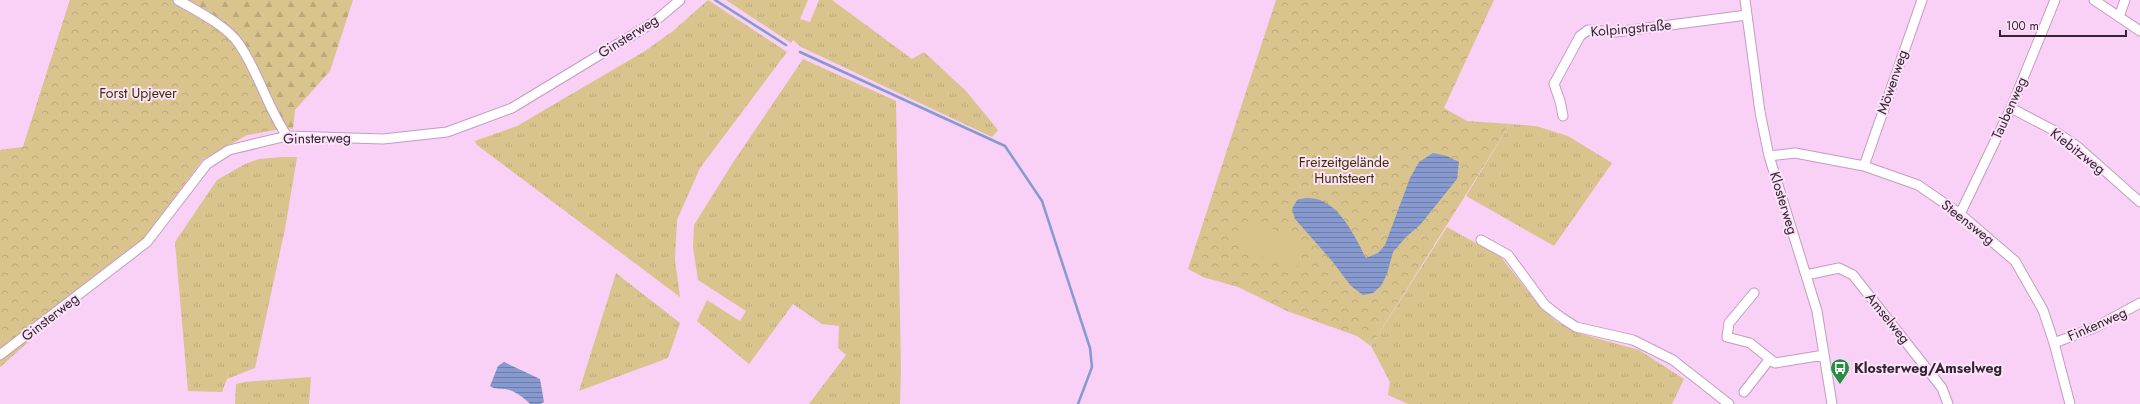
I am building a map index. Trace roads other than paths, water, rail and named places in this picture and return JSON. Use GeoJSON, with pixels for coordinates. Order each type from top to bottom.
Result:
{"type":"FeatureCollection","features":[{"type":"Feature","properties":{"kind":"street"},"geometry":{"type":"LineString","coordinates":[[178,0],[211,18],[239,43],[275,118],[287,136]]}},
{"type":"Feature","properties":{"kind":"street","name":"Ginsterweg"},"geometry":{"type":"LineString","coordinates":[[0,355],[147,242],[207,164],[229,150],[287,136],[383,139],[447,132],[512,108],[654,22],[680,0]]}},
{"type":"Feature","properties":{"kind":"street","name":"Klosterweg"},"geometry":{"type":"LineString","coordinates":[[1745,0],[1760,112],[1769,156],[1817,311],[1832,404]]}},
{"type":"Feature","properties":{"kind":"street","name":"Möwenweg"},"geometry":{"type":"LineString","coordinates":[[1864,166],[1922,0]]}},
{"type":"Feature","properties":{"kind":"street","name":"Taubenweg"},"geometry":{"type":"LineString","coordinates":[[1960,214],[2011,108],[2054,0]]}},
{"type":"Feature","properties":{"kind":"street"},"geometry":{"type":"LineString","coordinates":[[2094,0],[2140,31]]}},
{"type":"Feature","properties":{"kind":"street"},"geometry":{"type":"LineString","coordinates":[[2119,17],[2125,0]]}},
{"type":"Feature","properties":{"kind":"street","name":"Kolpingstraße"},"geometry":{"type":"LineString","coordinates":[[1563,116],[1554,84],[1580,36],[1588,30],[1616,32],[1747,15]]}},
{"type":"Feature","properties":{"kind":"street","name":"Kiebitzweg"},"geometry":{"type":"LineString","coordinates":[[2011,108],[2053,130],[2078,147],[2140,202]]}},
{"type":"Feature","properties":{"kind":"street","name":"Steensweg"},"geometry":{"type":"LineString","coordinates":[[1769,156],[1795,153],[1864,166],[1918,185],[1960,214],[2015,261],[2042,310],[2054,343],[2070,404]]}},
{"type":"Feature","properties":{"kind":"street"},"geometry":{"type":"LineString","coordinates":[[1481,240],[1508,255],[1546,305],[1562,318],[1576,327],[1633,340],[1673,360],[1729,404]]}},
{"type":"Feature","properties":{"kind":"street","name":"Amselweg"},"geometry":{"type":"LineString","coordinates":[[1806,275],[1839,268],[1853,274],[1942,388],[1948,404]]}},
{"type":"Feature","properties":{"kind":"street"},"geometry":{"type":"LineString","coordinates":[[1754,293],[1729,323],[1728,337],[1750,343],[1769,360],[1775,363],[1824,354]]}},
{"type":"Feature","properties":{"kind":"street","name":"Finkenweg"},"geometry":{"type":"LineString","coordinates":[[2054,343],[2096,327],[2140,303]]}},
{"type":"Feature","properties":{"kind":"street"},"geometry":{"type":"LineString","coordinates":[[1744,392],[1769,360]]}},
{"type":"Feature","properties":{"kind":"water"},"geometry":{"type":"Polygon","coordinates":[[[1433,153],[1447,156],[1459,162],[1457,179],[1420,225],[1406,237],[1393,252],[1387,274],[1381,286],[1373,293],[1363,295],[1351,286],[1332,261],[1295,219],[1292,209],[1297,200],[1310,198],[1321,200],[1331,206],[1348,225],[1366,258],[1378,253],[1385,245],[1410,178],[1419,162],[1433,153]]]}},
{"type":"Feature","properties":{"kind":"water"},"geometry":{"type":"Polygon","coordinates":[[[504,362],[540,379],[544,402],[540,404],[530,404],[512,391],[490,386],[498,366],[504,362]]]}},
{"type":"Feature","properties":{"kind":"waterway"},"geometry":{"type":"LineString","coordinates":[[715,0],[786,45]]}},
{"type":"Feature","properties":{"kind":"waterway"},"geometry":{"type":"LineString","coordinates":[[800,52],[1005,146],[1042,201],[1090,348],[1092,367],[1078,404]]}},
{"type":"Feature","properties":{"kind":"place","name":"Klosterweg/Amselweg"},"geometry":{"type":"Point","coordinates":[1840,385]}},
{"type":"Feature","properties":{"kind":"park label","name":"Forst Upjever"},"geometry":{"type":"Point","coordinates":[138,93]}},
{"type":"Feature","properties":{"kind":"park label","name":"Freizeitgelände Huntsteert"},"geometry":{"type":"Point","coordinates":[1344,170]}}]}
